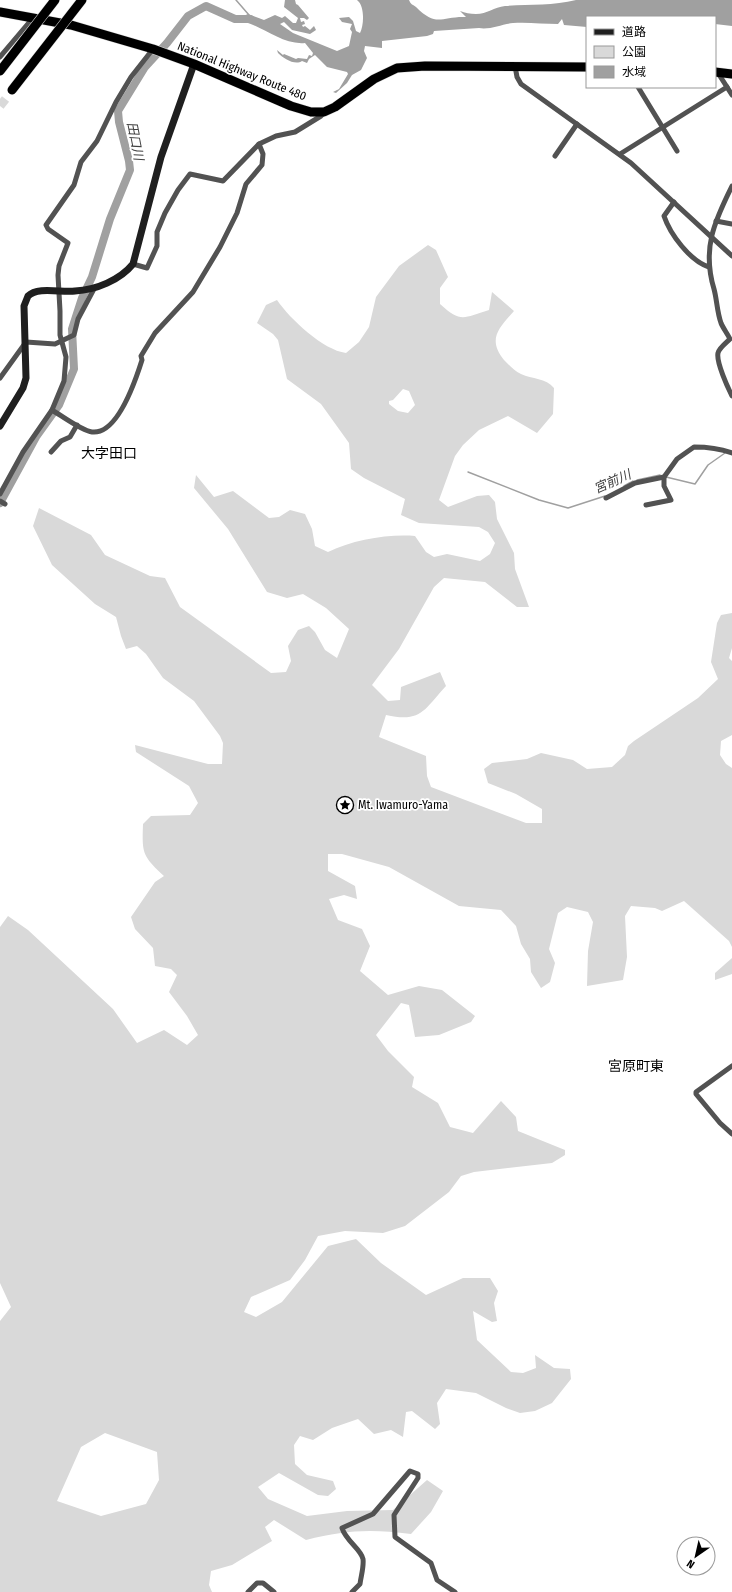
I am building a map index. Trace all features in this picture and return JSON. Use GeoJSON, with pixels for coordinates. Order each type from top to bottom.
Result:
{"type":"FeatureCollection","features":[{"type":"Feature","properties":{"kind":"highway"},"geometry":{"type":"LineString","coordinates":[[0,71],[56,0]]}},
{"type":"Feature","properties":{"kind":"highway"},"geometry":{"type":"LineString","coordinates":[[9,93],[82,0]]}},
{"type":"Feature","properties":{"kind":"highway","name":"National Highway Route 480"},"geometry":{"type":"LineString","coordinates":[[0,12],[71,25],[154,49],[194,64],[291,106],[311,112],[324,112]]}},
{"type":"Feature","properties":{"kind":"highway"},"geometry":{"type":"LineString","coordinates":[[324,112],[342,102],[374,79],[397,68],[425,66],[586,67]]}},
{"type":"Feature","properties":{"kind":"highway"},"geometry":{"type":"LineString","coordinates":[[717,72],[732,74]]}},
{"type":"Feature","properties":{"kind":"street"},"geometry":{"type":"LineString","coordinates":[[0,57],[32,19]]}},
{"type":"Feature","properties":{"kind":"street"},"geometry":{"type":"LineString","coordinates":[[0,494],[23,452],[52,410],[59,395],[66,369],[64,340],[60,334],[59,266],[68,244],[48,229],[46,225],[74,185],[81,162],[97,141],[116,102],[131,77],[154,49]]}},
{"type":"Feature","properties":{"kind":"street"},"geometry":{"type":"LineString","coordinates":[[0,426],[26,382],[24,306],[26,298],[33,292],[78,291],[92,288],[122,275],[133,264],[142,224],[161,157],[194,64]]}},
{"type":"Feature","properties":{"kind":"street"},"geometry":{"type":"LineString","coordinates":[[515,66],[517,77],[521,84],[620,154],[646,176],[732,256]]}},
{"type":"Feature","properties":{"kind":"street"},"geometry":{"type":"LineString","coordinates":[[717,72],[732,95]]}},
{"type":"Feature","properties":{"kind":"street"},"geometry":{"type":"LineString","coordinates":[[620,154],[727,87]]}},
{"type":"Feature","properties":{"kind":"street"},"geometry":{"type":"LineString","coordinates":[[639,88],[677,151]]}},
{"type":"Feature","properties":{"kind":"street"},"geometry":{"type":"LineString","coordinates":[[133,264],[147,268],[157,246],[157,232],[165,213],[178,190],[190,174],[223,180],[258,144],[276,136],[295,132],[321,116],[324,112]]}},
{"type":"Feature","properties":{"kind":"street"},"geometry":{"type":"LineString","coordinates":[[555,156],[577,124]]}},
{"type":"Feature","properties":{"kind":"street"},"geometry":{"type":"LineString","coordinates":[[52,410],[92,432],[100,431],[111,425],[127,400],[142,360],[141,356],[155,333],[192,292],[232,225],[246,184],[263,162],[263,154],[258,144]]}},
{"type":"Feature","properties":{"kind":"street"},"geometry":{"type":"LineString","coordinates":[[732,186],[710,236],[709,267],[711,283],[714,289],[721,324],[730,339],[718,354],[721,370],[732,394]]}},
{"type":"Feature","properties":{"kind":"street"},"geometry":{"type":"LineString","coordinates":[[674,202],[664,216],[669,231],[696,261],[709,267]]}},
{"type":"Feature","properties":{"kind":"street"},"geometry":{"type":"LineString","coordinates":[[716,222],[732,224]]}},
{"type":"Feature","properties":{"kind":"street"},"geometry":{"type":"LineString","coordinates":[[26,342],[51,344],[73,336],[80,315],[92,288]]}},
{"type":"Feature","properties":{"kind":"street"},"geometry":{"type":"LineString","coordinates":[[0,378],[26,342]]}},
{"type":"Feature","properties":{"kind":"street"},"geometry":{"type":"LineString","coordinates":[[51,452],[61,441],[70,437],[77,425]]}},
{"type":"Feature","properties":{"kind":"street"},"geometry":{"type":"LineString","coordinates":[[646,505],[671,500],[664,486],[664,477],[677,459],[694,447],[714,450],[725,449],[732,453]]}},
{"type":"Feature","properties":{"kind":"street"},"geometry":{"type":"LineString","coordinates":[[606,498],[634,483],[664,477]]}},
{"type":"Feature","properties":{"kind":"street"},"geometry":{"type":"LineString","coordinates":[[732,1066],[696,1092],[696,1094],[720,1123],[732,1134]]}},
{"type":"Feature","properties":{"kind":"street"},"geometry":{"type":"LineString","coordinates":[[352,1592],[360,1584],[363,1559],[358,1550],[345,1536],[342,1528],[373,1514],[410,1471],[418,1474],[418,1478],[394,1515],[395,1537],[431,1563],[437,1580],[455,1592]]}},
{"type":"Feature","properties":{"kind":"street"},"geometry":{"type":"LineString","coordinates":[[248,1592],[257,1583],[263,1583],[274,1592]]}},
{"type":"Feature","properties":{"kind":"green space"},"geometry":{"type":"Polygon","coordinates":[[[428,245],[436,250],[448,277],[440,288],[440,304],[447,310],[458,316],[468,317],[489,310],[492,292],[514,311],[500,328],[497,334],[496,346],[504,360],[516,371],[525,376],[543,380],[554,388],[553,414],[537,433],[508,416],[479,430],[463,445],[455,456],[439,500],[448,507],[477,496],[489,495],[495,502],[497,519],[514,553],[515,569],[529,607],[517,607],[485,582],[444,578],[434,587],[399,649],[372,685],[388,701],[400,700],[401,687],[440,672],[446,686],[427,708],[415,716],[398,717],[386,715],[379,737],[426,756],[427,776],[431,787],[526,823],[542,823],[542,809],[516,794],[488,783],[484,769],[492,763],[527,759],[541,753],[573,760],[587,769],[612,767],[625,755],[628,746],[634,741],[698,698],[718,679],[711,662],[717,623],[721,615],[732,613],[732,648],[729,658],[732,661],[732,735],[721,741],[720,755],[726,764],[732,768],[732,947],[729,941],[684,901],[662,911],[655,908],[631,906],[625,916],[627,957],[623,980],[587,986],[588,951],[593,922],[588,912],[567,907],[558,913],[549,949],[555,963],[550,982],[541,988],[531,972],[530,959],[521,944],[516,926],[501,910],[459,906],[389,867],[342,854],[328,854],[328,871],[355,886],[357,899],[344,895],[329,899],[338,920],[362,929],[370,946],[360,971],[388,995],[419,986],[442,990],[475,1016],[471,1022],[439,1035],[415,1037],[409,1005],[401,1003],[376,1035],[388,1051],[414,1077],[412,1087],[438,1103],[450,1127],[473,1133],[501,1101],[516,1117],[518,1131],[565,1150],[565,1155],[552,1163],[474,1172],[461,1176],[449,1192],[405,1226],[383,1233],[345,1231],[318,1236],[305,1260],[290,1280],[251,1297],[244,1312],[256,1317],[282,1302],[328,1246],[356,1239],[381,1263],[426,1295],[463,1278],[490,1278],[498,1291],[494,1303],[497,1321],[492,1322],[473,1311],[477,1340],[511,1372],[523,1373],[536,1368],[535,1355],[554,1368],[570,1369],[571,1379],[552,1403],[535,1411],[520,1413],[506,1408],[476,1393],[446,1389],[437,1403],[440,1424],[435,1429],[412,1411],[406,1412],[403,1437],[391,1430],[374,1434],[358,1419],[332,1428],[313,1440],[300,1436],[294,1445],[295,1464],[307,1475],[333,1481],[336,1489],[328,1496],[318,1495],[279,1473],[258,1487],[268,1499],[307,1516],[347,1511],[393,1510],[427,1480],[443,1491],[431,1512],[411,1534],[383,1531],[358,1531],[333,1534],[306,1540],[274,1520],[265,1527],[272,1541],[232,1565],[211,1571],[209,1585],[212,1592],[0,1592],[0,1321],[11,1307],[0,1283],[0,927],[8,916],[28,930],[113,1009],[137,1043],[164,1030],[187,1045],[198,1035],[187,1016],[169,992],[177,975],[171,969],[155,966],[153,948],[135,929],[131,917],[155,882],[164,876],[151,864],[147,858],[143,848],[143,824],[151,816],[190,815],[198,803],[189,786],[136,752],[135,745],[208,764],[222,764],[223,743],[220,736],[194,701],[163,678],[146,654],[137,646],[126,649],[116,617],[95,604],[52,565],[33,526],[39,508],[91,535],[105,555],[150,576],[165,578],[180,607],[271,673],[286,672],[291,661],[288,646],[298,630],[309,626],[315,632],[325,650],[337,658],[349,629],[326,608],[303,594],[287,598],[267,592],[228,529],[194,488],[196,475],[214,497],[233,491],[269,518],[279,517],[290,510],[305,514],[312,529],[315,546],[328,552],[359,541],[393,536],[415,536],[426,552],[434,557],[447,554],[480,561],[490,554],[495,543],[488,532],[479,527],[419,523],[401,515],[405,499],[364,478],[351,469],[349,443],[321,404],[287,379],[278,340],[273,334],[257,323],[266,305],[277,300],[298,324],[317,340],[337,351],[346,353],[359,342],[369,327],[376,297],[399,266],[428,245]],[[403,389],[393,400],[389,401],[389,404],[398,411],[408,413],[415,405],[409,391],[403,389]],[[105,1433],[81,1447],[57,1501],[101,1516],[146,1504],[159,1480],[157,1452],[105,1433]]]}},
{"type":"Feature","properties":{"kind":"green space"},"geometry":{"type":"Polygon","coordinates":[[[732,958],[732,974],[715,980],[715,973],[732,958]]]}},
{"type":"Feature","properties":{"kind":"water"},"geometry":{"type":"Polygon","coordinates":[[[285,0],[295,0],[296,4],[309,18],[307,20],[300,18],[301,22],[304,21],[305,24],[302,25],[303,27],[305,26],[310,30],[314,26],[316,30],[310,34],[292,30],[284,22],[280,24],[293,33],[337,51],[349,46],[352,32],[350,29],[352,24],[342,22],[339,18],[349,17],[353,21],[356,31],[360,33],[363,11],[357,0],[409,0],[410,3],[429,17],[440,20],[466,17],[460,11],[470,14],[480,14],[505,6],[549,4],[576,0],[732,0],[732,26],[716,24],[716,16],[586,16],[586,27],[564,25],[562,19],[558,24],[513,23],[487,28],[434,31],[433,34],[427,36],[382,41],[382,48],[365,46],[364,51],[367,58],[361,70],[352,75],[347,83],[336,93],[333,92],[339,89],[348,74],[347,72],[327,67],[315,55],[309,59],[307,63],[302,61],[296,63],[289,61],[280,55],[277,50],[283,55],[284,54],[296,59],[307,59],[309,55],[312,56],[313,53],[305,43],[290,42],[248,23],[247,21],[238,21],[241,17],[248,14],[264,20],[275,15],[282,18],[285,16],[293,23],[296,23],[298,18],[284,7],[285,0]]]}},
{"type":"Feature","properties":{"kind":"waterway"},"geometry":{"type":"LineString","coordinates":[[236,0],[249,15]]}},
{"type":"Feature","properties":{"kind":"waterway","name":"田口川"},"geometry":{"type":"LineString","coordinates":[[0,503],[36,437],[59,405],[74,369],[72,329],[82,298],[92,277],[110,219],[130,170],[119,122],[118,111],[145,67],[167,43],[188,16],[206,6],[235,19],[250,19]]}},
{"type":"Feature","properties":{"kind":"waterway","name":"宮前川"},"geometry":{"type":"LineString","coordinates":[[666,477],[695,484],[708,465],[725,453]]}},
{"type":"Feature","properties":{"kind":"waterway","name":"宮前川"},"geometry":{"type":"LineString","coordinates":[[468,472],[539,500],[568,508],[605,496]]}},
{"type":"Feature","properties":{"kind":"waterway","name":"宮前川"},"geometry":{"type":"LineString","coordinates":[[637,480],[660,475]]}},
{"type":"Feature","properties":{"kind":"waterway","name":"宮前川"},"geometry":{"type":"LineString","coordinates":[[624,486],[633,481]]}},
{"type":"Feature","properties":{"kind":"tunnel"},"geometry":{"type":"LineString","coordinates":[[0,106],[7,97]]}},
{"type":"Feature","properties":{"kind":"place","name":"Mt. Iwamuro-Yama"},"geometry":{"type":"Point","coordinates":[345,805]}},
{"type":"Feature","properties":{"kind":"district","name":"大字田口"},"geometry":{"type":"Point","coordinates":[109,453]}},
{"type":"Feature","properties":{"kind":"district","name":"宮原町東"},"geometry":{"type":"Point","coordinates":[636,1066]}}]}
